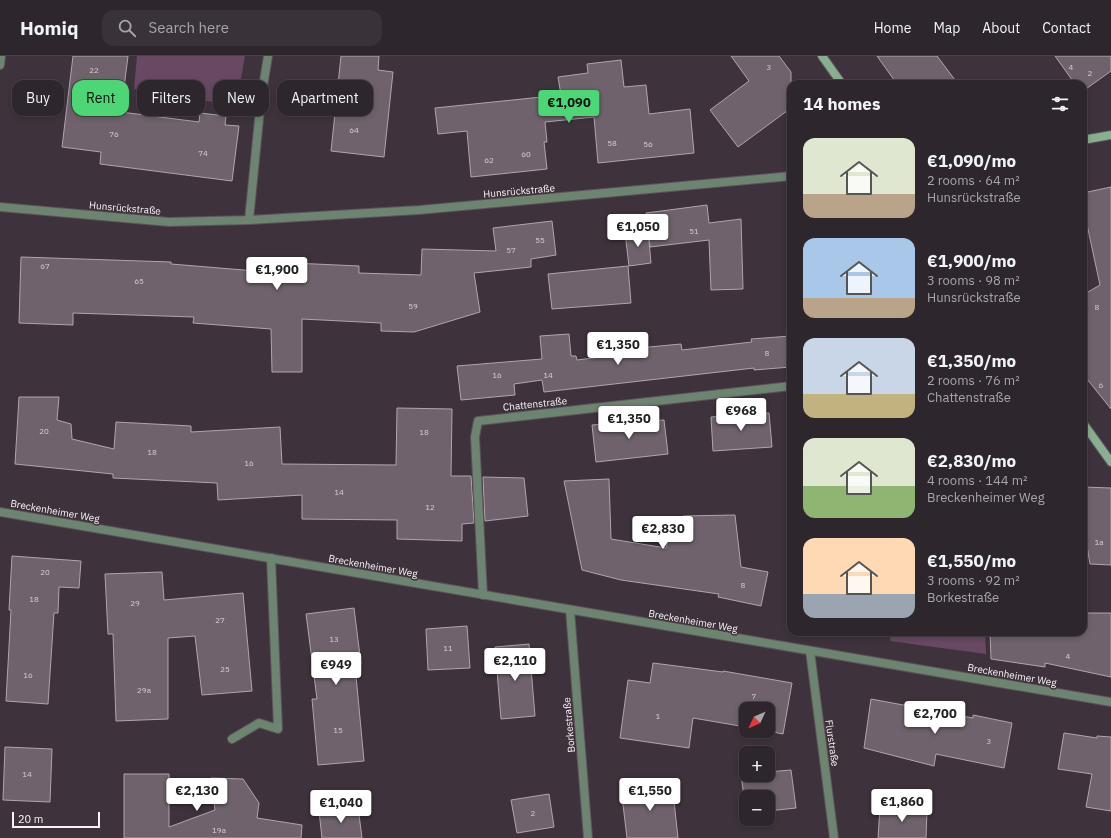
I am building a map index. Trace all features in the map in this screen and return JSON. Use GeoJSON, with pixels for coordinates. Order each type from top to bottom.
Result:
{"type":"FeatureCollection","features":[{"type":"Feature","properties":{"kind":"main road"},"geometry":{"type":"LineString","coordinates":[[822,56],[839,80]]}},
{"type":"Feature","properties":{"kind":"main road"},"geometry":{"type":"LineString","coordinates":[[1087,139],[1111,134]]}},
{"type":"Feature","properties":{"kind":"main road"},"geometry":{"type":"LineString","coordinates":[[1087,429],[1111,462]]}},
{"type":"Feature","properties":{"kind":"street"},"geometry":{"type":"LineString","coordinates":[[0,64],[1,56]]}},
{"type":"Feature","properties":{"kind":"street"},"geometry":{"type":"LineString","coordinates":[[249,220],[260,99],[268,56]]}},
{"type":"Feature","properties":{"kind":"street","name":"Hunsrückstraße"},"geometry":{"type":"LineString","coordinates":[[0,207],[169,222],[249,220],[419,210],[787,176]]}},
{"type":"Feature","properties":{"kind":"street","name":"Chattenstraße"},"geometry":{"type":"LineString","coordinates":[[483,595],[475,437],[478,421],[787,386]]}},
{"type":"Feature","properties":{"kind":"street","name":"Breckenheimer Weg"},"geometry":{"type":"LineString","coordinates":[[0,512],[1111,702]]}},
{"type":"Feature","properties":{"kind":"street"},"geometry":{"type":"LineString","coordinates":[[232,739],[260,723],[278,729],[271,558]]}},
{"type":"Feature","properties":{"kind":"street","name":"Borkestraße"},"geometry":{"type":"LineString","coordinates":[[570,610],[588,838]]}},
{"type":"Feature","properties":{"kind":"street","name":"Flurstraße"},"geometry":{"type":"LineString","coordinates":[[810,651],[834,838]]}},
{"type":"Feature","properties":{"kind":"shaded area"},"geometry":{"type":"Polygon","coordinates":[[[137,56],[245,56],[241,80],[213,80],[213,102],[205,101],[205,80],[137,80],[137,90],[134,89],[137,56]]]}},
{"type":"Feature","properties":{"kind":"shaded area"},"geometry":{"type":"Polygon","coordinates":[[[891,636],[985,636],[986,654],[890,641],[891,636]]]}},
{"type":"Feature","properties":{"kind":"building"},"geometry":{"type":"Polygon","coordinates":[[[73,56],[128,56],[125,80],[72,80],[72,116],[129,116],[129,113],[137,114],[137,116],[152,116],[199,122],[200,116],[205,116],[205,114],[213,114],[213,116],[226,116],[225,125],[239,126],[232,181],[100,164],[101,152],[62,147],[73,56]]]}},
{"type":"Feature","properties":{"kind":"building"},"geometry":{"type":"Polygon","coordinates":[[[341,56],[379,56],[378,70],[393,72],[384,157],[331,151],[335,116],[373,116],[373,80],[338,80],[341,56]]]}},
{"type":"Feature","properties":{"kind":"building"},"geometry":{"type":"Polygon","coordinates":[[[731,56],[779,56],[791,72],[791,80],[787,80],[787,111],[738,147],[710,110],[749,81],[731,56]]]}},
{"type":"Feature","properties":{"kind":"building"},"geometry":{"type":"Polygon","coordinates":[[[877,56],[937,56],[955,80],[894,80],[877,56]]]}},
{"type":"Feature","properties":{"kind":"building"},"geometry":{"type":"Polygon","coordinates":[[[1055,56],[1111,56],[1111,71],[1087,88],[1087,80],[1072,80],[1055,56]]]}},
{"type":"Feature","properties":{"kind":"building"},"geometry":{"type":"Polygon","coordinates":[[[621,60],[624,87],[646,85],[649,114],[690,109],[694,153],[598,163],[594,117],[545,122],[547,142],[544,142],[547,169],[471,177],[467,131],[438,134],[435,108],[561,95],[558,77],[588,73],[587,64],[621,60]]]}},
{"type":"Feature","properties":{"kind":"building"},"geometry":{"type":"Polygon","coordinates":[[[1111,187],[1111,409],[1087,379],[1087,293],[1100,285],[1087,225],[1087,192],[1111,187]]]}},
{"type":"Feature","properties":{"kind":"building"},"geometry":{"type":"Polygon","coordinates":[[[707,205],[709,223],[741,219],[743,289],[711,290],[709,240],[650,247],[646,213],[707,205]]]}},
{"type":"Feature","properties":{"kind":"building"},"geometry":{"type":"Polygon","coordinates":[[[552,221],[556,255],[531,259],[531,267],[474,273],[480,312],[414,332],[381,331],[381,323],[302,319],[302,372],[272,372],[271,329],[193,323],[194,317],[73,313],[73,325],[19,323],[21,257],[171,262],[171,264],[292,274],[293,263],[359,266],[359,273],[421,275],[422,249],[496,251],[493,228],[552,221]]]}},
{"type":"Feature","properties":{"kind":"building"},"geometry":{"type":"Polygon","coordinates":[[[648,230],[651,263],[629,266],[625,233],[648,230]]]}},
{"type":"Feature","properties":{"kind":"building"},"geometry":{"type":"Polygon","coordinates":[[[628,266],[631,303],[552,309],[548,274],[628,266]]]}},
{"type":"Feature","properties":{"kind":"building"},"geometry":{"type":"Polygon","coordinates":[[[569,334],[571,356],[576,356],[577,360],[617,355],[617,350],[681,344],[682,350],[752,342],[751,339],[787,336],[787,367],[754,370],[754,368],[544,392],[542,380],[514,384],[515,395],[461,400],[457,366],[542,359],[540,336],[569,334]]]}},
{"type":"Feature","properties":{"kind":"building"},"geometry":{"type":"Polygon","coordinates":[[[19,397],[59,397],[57,420],[71,424],[72,439],[114,449],[116,422],[191,426],[191,432],[280,427],[282,464],[396,465],[397,408],[452,409],[451,476],[471,476],[474,523],[462,524],[462,541],[397,539],[397,520],[302,519],[302,495],[218,500],[217,483],[113,478],[113,474],[15,464],[19,397]]]}},
{"type":"Feature","properties":{"kind":"building"},"geometry":{"type":"Polygon","coordinates":[[[769,413],[772,447],[713,451],[711,417],[769,413]]]}},
{"type":"Feature","properties":{"kind":"building"},"geometry":{"type":"Polygon","coordinates":[[[664,420],[668,454],[596,462],[592,425],[664,420]]]}},
{"type":"Feature","properties":{"kind":"building"},"geometry":{"type":"Polygon","coordinates":[[[483,477],[524,478],[528,516],[485,521],[483,477]]]}},
{"type":"Feature","properties":{"kind":"building"},"geometry":{"type":"Polygon","coordinates":[[[609,479],[611,539],[666,548],[671,526],[684,528],[683,516],[735,515],[741,567],[768,572],[761,606],[718,597],[719,594],[621,580],[582,570],[564,481],[609,479]]]}},
{"type":"Feature","properties":{"kind":"building"},"geometry":{"type":"Polygon","coordinates":[[[1087,487],[1111,488],[1111,565],[1090,564],[1087,545],[1087,487]]]}},
{"type":"Feature","properties":{"kind":"building"},"geometry":{"type":"Polygon","coordinates":[[[12,556],[81,561],[79,588],[59,587],[58,613],[54,613],[48,704],[6,701],[11,610],[9,610],[12,556]]]}},
{"type":"Feature","properties":{"kind":"building"},"geometry":{"type":"Polygon","coordinates":[[[162,572],[164,600],[243,593],[252,691],[202,695],[195,636],[168,638],[168,719],[116,721],[113,634],[108,634],[105,574],[162,572]]]}},
{"type":"Feature","properties":{"kind":"building"},"geometry":{"type":"Polygon","coordinates":[[[354,608],[361,664],[355,665],[364,761],[318,765],[312,699],[317,699],[306,614],[354,608]]]}},
{"type":"Feature","properties":{"kind":"building"},"geometry":{"type":"Polygon","coordinates":[[[1087,613],[1111,613],[1111,677],[1045,663],[1045,667],[991,659],[990,636],[1087,636],[1087,613]]]}},
{"type":"Feature","properties":{"kind":"building"},"geometry":{"type":"Polygon","coordinates":[[[467,626],[470,668],[428,670],[426,629],[467,626]]]}},
{"type":"Feature","properties":{"kind":"building"},"geometry":{"type":"Polygon","coordinates":[[[529,644],[535,716],[501,719],[495,647],[529,644]]]}},
{"type":"Feature","properties":{"kind":"building"},"geometry":{"type":"Polygon","coordinates":[[[653,663],[723,671],[792,683],[783,734],[775,732],[775,702],[739,702],[739,726],[693,718],[689,748],[620,738],[628,680],[650,683],[653,663]]]}},
{"type":"Feature","properties":{"kind":"building"},"geometry":{"type":"Polygon","coordinates":[[[871,699],[973,718],[973,715],[1012,723],[1004,768],[936,754],[934,766],[864,748],[871,699]]]}},
{"type":"Feature","properties":{"kind":"building"},"geometry":{"type":"Polygon","coordinates":[[[1064,733],[1097,738],[1097,736],[1111,737],[1111,811],[1086,807],[1092,774],[1058,769],[1064,733]]]}},
{"type":"Feature","properties":{"kind":"building"},"geometry":{"type":"Polygon","coordinates":[[[5,747],[52,749],[50,802],[3,800],[5,747]]]}},
{"type":"Feature","properties":{"kind":"building"},"geometry":{"type":"Polygon","coordinates":[[[791,770],[796,808],[775,810],[775,790],[743,790],[742,782],[775,782],[775,771],[791,770]]]}},
{"type":"Feature","properties":{"kind":"building"},"geometry":{"type":"Polygon","coordinates":[[[124,774],[169,774],[169,827],[215,810],[211,778],[243,779],[259,803],[257,818],[302,825],[301,838],[124,838],[124,774]]]}},
{"type":"Feature","properties":{"kind":"building"},"geometry":{"type":"Polygon","coordinates":[[[672,783],[678,838],[627,838],[621,788],[672,783]]]}},
{"type":"Feature","properties":{"kind":"building"},"geometry":{"type":"Polygon","coordinates":[[[549,794],[554,827],[517,833],[511,800],[549,794]]]}},
{"type":"Feature","properties":{"kind":"building"},"geometry":{"type":"Polygon","coordinates":[[[358,807],[362,838],[322,838],[319,811],[358,807]]]}},
{"type":"Feature","properties":{"kind":"building"},"geometry":{"type":"Polygon","coordinates":[[[880,807],[927,810],[926,838],[878,838],[880,807]]]}}]}
